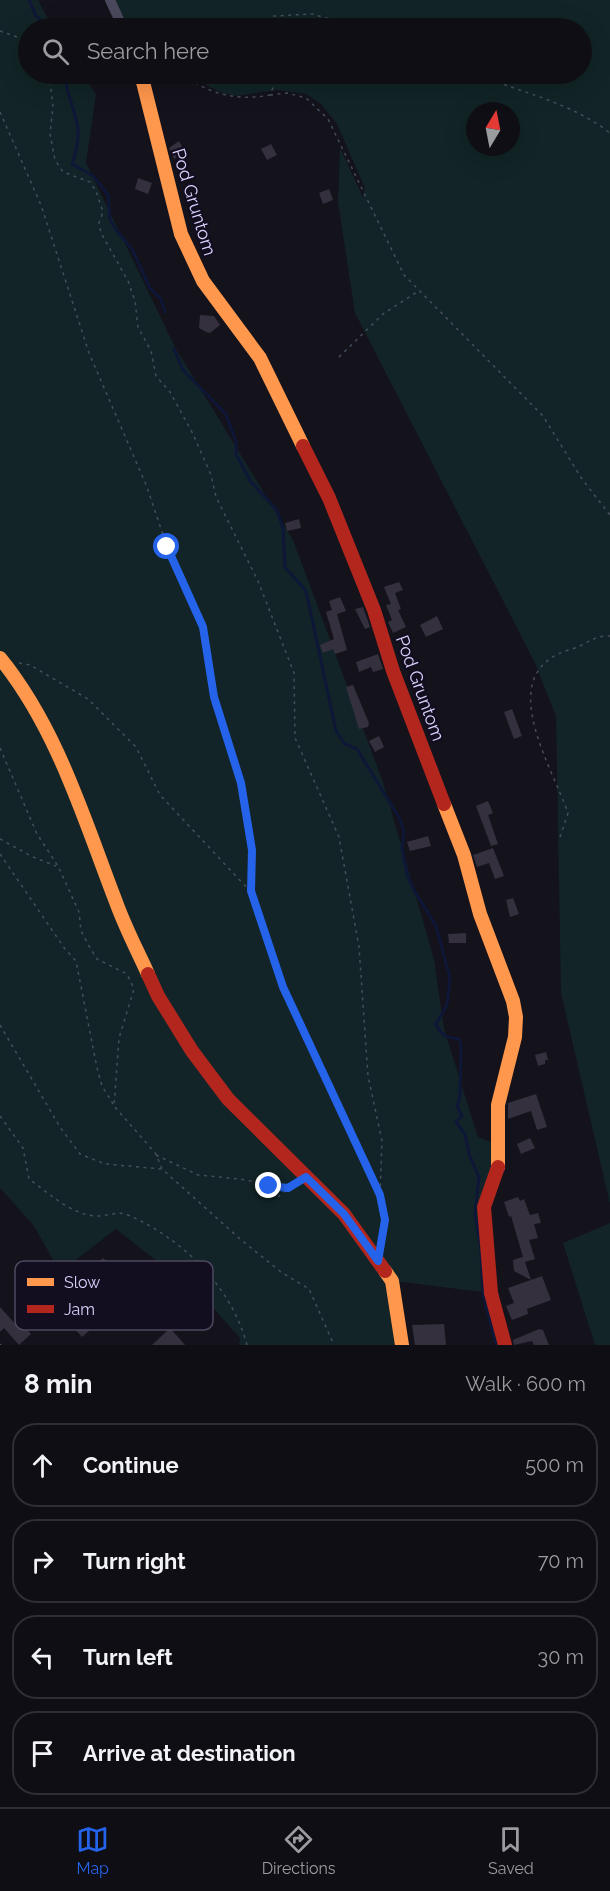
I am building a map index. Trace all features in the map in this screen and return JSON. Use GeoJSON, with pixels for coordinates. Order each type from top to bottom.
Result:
{"type":"FeatureCollection","features":[{"type":"Feature","properties":{"kind":"street"},"geometry":{"type":"LineString","coordinates":[[110,0],[118,18]]}},
{"type":"Feature","properties":{"kind":"street","name":"Pod Gruntom"},"geometry":{"type":"LineString","coordinates":[[144,84],[181,234],[203,281],[260,358],[329,498],[374,610],[397,681],[464,855],[480,914],[513,1000],[516,1017],[515,1037],[498,1105],[500,1162],[484,1207],[490,1255],[491,1293],[505,1345]]}},
{"type":"Feature","properties":{"kind":"street"},"geometry":{"type":"LineString","coordinates":[[1,659],[18,680],[71,782],[117,904],[158,996],[192,1051],[228,1099],[344,1214],[392,1281],[402,1345]]}},
{"type":"Feature","properties":{"kind":"path"},"geometry":{"type":"LineString","coordinates":[[270,18],[312,14],[326,18]]}},
{"type":"Feature","properties":{"kind":"path"},"geometry":{"type":"LineString","coordinates":[[0,31],[18,37]]}},
{"type":"Feature","properties":{"kind":"path"},"geometry":{"type":"LineString","coordinates":[[50,84],[53,106],[50,134],[56,160],[63,171],[90,182],[96,191],[103,212],[99,223],[101,233],[128,281],[135,302],[138,327],[151,351],[156,376],[170,392],[193,434],[211,475],[216,497],[258,581],[294,673],[295,738],[339,837],[359,947],[368,1076],[382,1141],[380,1195],[385,1220],[378,1261]]}},
{"type":"Feature","properties":{"kind":"path"},"geometry":{"type":"LineString","coordinates":[[199,84],[227,96],[254,98],[287,93],[306,98],[328,119],[404,275],[543,416],[582,479],[610,515]]}},
{"type":"Feature","properties":{"kind":"path"},"geometry":{"type":"LineString","coordinates":[[270,95],[274,84]]}},
{"type":"Feature","properties":{"kind":"path"},"geometry":{"type":"LineString","coordinates":[[504,84],[572,108],[593,119],[610,133]]}},
{"type":"Feature","properties":{"kind":"path"},"geometry":{"type":"LineString","coordinates":[[0,112],[41,205],[89,353],[147,487],[167,547],[203,627],[214,697],[241,783],[252,850],[251,891],[283,987],[380,1195]]}},
{"type":"Feature","properties":{"kind":"path"},"geometry":{"type":"LineString","coordinates":[[339,357],[383,314],[418,291]]}},
{"type":"Feature","properties":{"kind":"path"},"geometry":{"type":"LineString","coordinates":[[560,837],[568,813],[547,768],[532,709],[530,686],[535,672],[561,652],[578,647],[590,638],[610,636]]}},
{"type":"Feature","properties":{"kind":"path"},"geometry":{"type":"LineString","coordinates":[[1,659],[30,665],[88,699],[136,747],[160,795],[251,891]]}},
{"type":"Feature","properties":{"kind":"path"},"geometry":{"type":"LineString","coordinates":[[0,748],[37,834],[57,866],[79,912],[81,931],[95,957],[127,974],[134,989],[119,1038],[114,1106]]}},
{"type":"Feature","properties":{"kind":"path"},"geometry":{"type":"LineString","coordinates":[[0,839],[33,857],[57,866]]}},
{"type":"Feature","properties":{"kind":"path"},"geometry":{"type":"LineString","coordinates":[[0,854],[65,949],[76,961],[97,1068],[102,1086],[114,1106],[156,1154],[162,1169],[240,1239],[309,1290],[334,1345]]}},
{"type":"Feature","properties":{"kind":"path"},"geometry":{"type":"LineString","coordinates":[[0,1025],[60,1127],[80,1154],[105,1164],[162,1169]]}},
{"type":"Feature","properties":{"kind":"path"},"geometry":{"type":"LineString","coordinates":[[0,1116],[23,1148],[29,1179],[73,1210],[99,1217],[126,1214],[170,1236],[196,1261]]}},
{"type":"Feature","properties":{"kind":"path"},"geometry":{"type":"LineString","coordinates":[[156,1154],[198,1175],[240,1179],[288,1188]]}},
{"type":"Feature","properties":{"kind":"path"},"geometry":{"type":"LineString","coordinates":[[278,1197],[306,1177]]}},
{"type":"Feature","properties":{"kind":"path"},"geometry":{"type":"LineString","coordinates":[[213,1279],[239,1320],[248,1345]]}},
{"type":"Feature","properties":{"kind":"shaded area"},"geometry":{"type":"Polygon","coordinates":[[[0,0],[38,0],[48,18],[18,18],[18,84],[89,84],[96,94],[86,163],[176,349],[293,540],[383,782],[434,959],[444,1029],[478,1137],[501,1146],[484,1207],[491,1293],[393,1281],[402,1345],[239,1345],[240,1338],[213,1308],[213,1261],[157,1261],[116,1229],[74,1261],[54,1261],[34,1226],[0,1188],[0,0]]]}},
{"type":"Feature","properties":{"kind":"shaded area"},"geometry":{"type":"Polygon","coordinates":[[[112,0],[610,0],[610,1204],[561,993],[556,716],[534,661],[355,313],[338,202],[340,148],[363,197],[365,188],[337,124],[321,104],[306,94],[277,90],[236,96],[219,92],[205,84],[592,84],[592,18],[120,18],[112,0]]]}},
{"type":"Feature","properties":{"kind":"shaded area"},"geometry":{"type":"Polygon","coordinates":[[[610,1223],[610,1345],[595,1345],[563,1243],[610,1223]]]}},
{"type":"Feature","properties":{"kind":"building"},"geometry":{"type":"Polygon","coordinates":[[[179,141],[185,152],[174,159],[169,148],[179,141]]]}},
{"type":"Feature","properties":{"kind":"building"},"geometry":{"type":"Polygon","coordinates":[[[271,144],[277,155],[267,160],[261,149],[271,144]]]}},
{"type":"Feature","properties":{"kind":"building"},"geometry":{"type":"Polygon","coordinates":[[[138,178],[152,183],[148,194],[135,189],[138,178]]]}},
{"type":"Feature","properties":{"kind":"building"},"geometry":{"type":"Polygon","coordinates":[[[329,189],[333,200],[323,204],[319,193],[329,189]]]}},
{"type":"Feature","properties":{"kind":"building"},"geometry":{"type":"Polygon","coordinates":[[[200,315],[214,316],[220,325],[210,333],[206,332],[199,328],[200,315]]]}},
{"type":"Feature","properties":{"kind":"building"},"geometry":{"type":"Polygon","coordinates":[[[299,519],[301,528],[287,531],[285,523],[299,519]]]}},
{"type":"Feature","properties":{"kind":"building"},"geometry":{"type":"Polygon","coordinates":[[[399,582],[403,590],[395,593],[401,609],[398,610],[406,627],[393,633],[388,622],[392,620],[386,605],[391,604],[384,587],[399,582]]]}},
{"type":"Feature","properties":{"kind":"building"},"geometry":{"type":"Polygon","coordinates":[[[340,597],[346,611],[337,614],[347,650],[335,654],[333,649],[323,653],[320,645],[334,639],[326,612],[332,610],[329,601],[340,597]]]}},
{"type":"Feature","properties":{"kind":"building"},"geometry":{"type":"Polygon","coordinates":[[[363,607],[370,627],[365,629],[355,609],[363,607]]]}},
{"type":"Feature","properties":{"kind":"building"},"geometry":{"type":"Polygon","coordinates":[[[437,616],[443,629],[426,637],[420,625],[437,616]]]}},
{"type":"Feature","properties":{"kind":"building"},"geometry":{"type":"Polygon","coordinates":[[[378,654],[383,669],[373,672],[371,667],[359,672],[356,662],[378,654]]]}},
{"type":"Feature","properties":{"kind":"building"},"geometry":{"type":"Polygon","coordinates":[[[353,685],[369,723],[368,727],[359,729],[346,687],[353,685]]]}},
{"type":"Feature","properties":{"kind":"building"},"geometry":{"type":"Polygon","coordinates":[[[512,709],[522,736],[514,739],[504,712],[512,709]]]}},
{"type":"Feature","properties":{"kind":"building"},"geometry":{"type":"Polygon","coordinates":[[[379,736],[384,747],[375,752],[369,741],[379,736]]]}},
{"type":"Feature","properties":{"kind":"building"},"geometry":{"type":"Polygon","coordinates":[[[488,801],[493,813],[488,815],[498,844],[491,846],[476,806],[488,801]]]}},
{"type":"Feature","properties":{"kind":"building"},"geometry":{"type":"Polygon","coordinates":[[[428,836],[431,846],[410,851],[407,842],[428,836]]]}},
{"type":"Feature","properties":{"kind":"building"},"geometry":{"type":"Polygon","coordinates":[[[493,848],[504,876],[495,879],[489,863],[477,867],[473,855],[493,848]]]}},
{"type":"Feature","properties":{"kind":"building"},"geometry":{"type":"Polygon","coordinates":[[[513,898],[519,914],[510,917],[506,900],[513,898]]]}},
{"type":"Feature","properties":{"kind":"building"},"geometry":{"type":"Polygon","coordinates":[[[466,933],[466,943],[449,943],[448,934],[466,933]]]}},
{"type":"Feature","properties":{"kind":"building"},"geometry":{"type":"Polygon","coordinates":[[[546,1052],[548,1060],[545,1060],[545,1064],[538,1066],[535,1055],[546,1052]]]}},
{"type":"Feature","properties":{"kind":"building"},"geometry":{"type":"Polygon","coordinates":[[[536,1094],[547,1127],[537,1130],[531,1111],[508,1119],[508,1103],[536,1094]]]}},
{"type":"Feature","properties":{"kind":"building"},"geometry":{"type":"Polygon","coordinates":[[[530,1138],[535,1148],[521,1154],[517,1144],[530,1138]]]}},
{"type":"Feature","properties":{"kind":"building"},"geometry":{"type":"Polygon","coordinates":[[[518,1197],[520,1201],[524,1199],[530,1215],[538,1213],[541,1223],[534,1224],[538,1238],[529,1240],[535,1259],[525,1262],[531,1280],[514,1271],[513,1260],[523,1257],[511,1216],[509,1217],[504,1202],[518,1197]]]}},
{"type":"Feature","properties":{"kind":"building"},"geometry":{"type":"Polygon","coordinates":[[[542,1276],[551,1300],[527,1309],[528,1314],[512,1320],[506,1306],[514,1303],[508,1288],[542,1276]]]}},
{"type":"Feature","properties":{"kind":"building"},"geometry":{"type":"Polygon","coordinates":[[[0,1307],[15,1324],[15,1330],[27,1330],[31,1334],[19,1345],[4,1328],[0,1332],[0,1307]]]}},
{"type":"Feature","properties":{"kind":"building"},"geometry":{"type":"Polygon","coordinates":[[[444,1324],[446,1345],[415,1345],[412,1325],[444,1324]]]}},
{"type":"Feature","properties":{"kind":"building"},"geometry":{"type":"Polygon","coordinates":[[[539,1329],[543,1330],[549,1345],[534,1345],[532,1341],[514,1345],[513,1340],[539,1329]]]}},
{"type":"Feature","properties":{"kind":"building"},"geometry":{"type":"Polygon","coordinates":[[[76,1330],[90,1330],[82,1337],[76,1330]]]}},
{"type":"Feature","properties":{"kind":"building"},"geometry":{"type":"Polygon","coordinates":[[[168,1330],[172,1330],[185,1345],[152,1345],[168,1330]]]}},
{"type":"Feature","properties":{"kind":"waterway"},"geometry":{"type":"LineString","coordinates":[[29,0],[38,18]]}},
{"type":"Feature","properties":{"kind":"waterway"},"geometry":{"type":"LineString","coordinates":[[66,84],[78,127],[72,164],[93,176],[108,195],[110,220],[132,249],[150,288],[161,299],[165,312]]}},
{"type":"Feature","properties":{"kind":"waterway"},"geometry":{"type":"LineString","coordinates":[[174,349],[183,370],[226,414],[236,442],[236,454],[251,482],[277,510],[283,528],[285,567],[306,591],[336,731],[345,744],[357,749],[400,819],[404,832],[402,848],[407,874],[436,926],[450,978],[447,1005],[436,1024],[440,1032],[445,1036],[459,1039],[461,1045],[460,1098],[457,1106],[462,1116],[456,1122],[465,1134],[469,1154],[479,1177],[475,1214],[481,1250],[483,1295],[496,1345]]}},
{"type":"Feature","properties":{"kind":"traffic: slow"},"geometry":{"type":"LineString","coordinates":[[144,84],[181,234],[203,281],[260,358],[303,446]]}},
{"type":"Feature","properties":{"kind":"traffic: slow"},"geometry":{"type":"LineString","coordinates":[[0,658],[38,714],[53,744],[80,807],[123,920],[148,974]]}},
{"type":"Feature","properties":{"kind":"traffic: slow"},"geometry":{"type":"LineString","coordinates":[[444,804],[464,855],[480,914],[513,1001],[516,1017],[515,1037],[498,1105],[498,1167]]}},
{"type":"Feature","properties":{"kind":"traffic: slow"},"geometry":{"type":"LineString","coordinates":[[385,1271],[392,1281],[402,1345]]}},
{"type":"Feature","properties":{"kind":"traffic: jam"},"geometry":{"type":"LineString","coordinates":[[303,446],[329,498],[374,610],[393,671],[444,804]]}},
{"type":"Feature","properties":{"kind":"traffic: jam"},"geometry":{"type":"LineString","coordinates":[[148,974],[158,996],[192,1051],[228,1099],[344,1214],[385,1271]]}},
{"type":"Feature","properties":{"kind":"traffic: jam"},"geometry":{"type":"LineString","coordinates":[[498,1167],[484,1207],[491,1293],[505,1345]]}},
{"type":"Feature","properties":{"kind":"route"},"geometry":{"type":"LineString","coordinates":[[167,547],[203,627],[214,697],[241,783],[252,850],[251,891],[283,987],[380,1195],[385,1220],[378,1261],[344,1214],[306,1177],[288,1188],[269,1186]]}}]}
